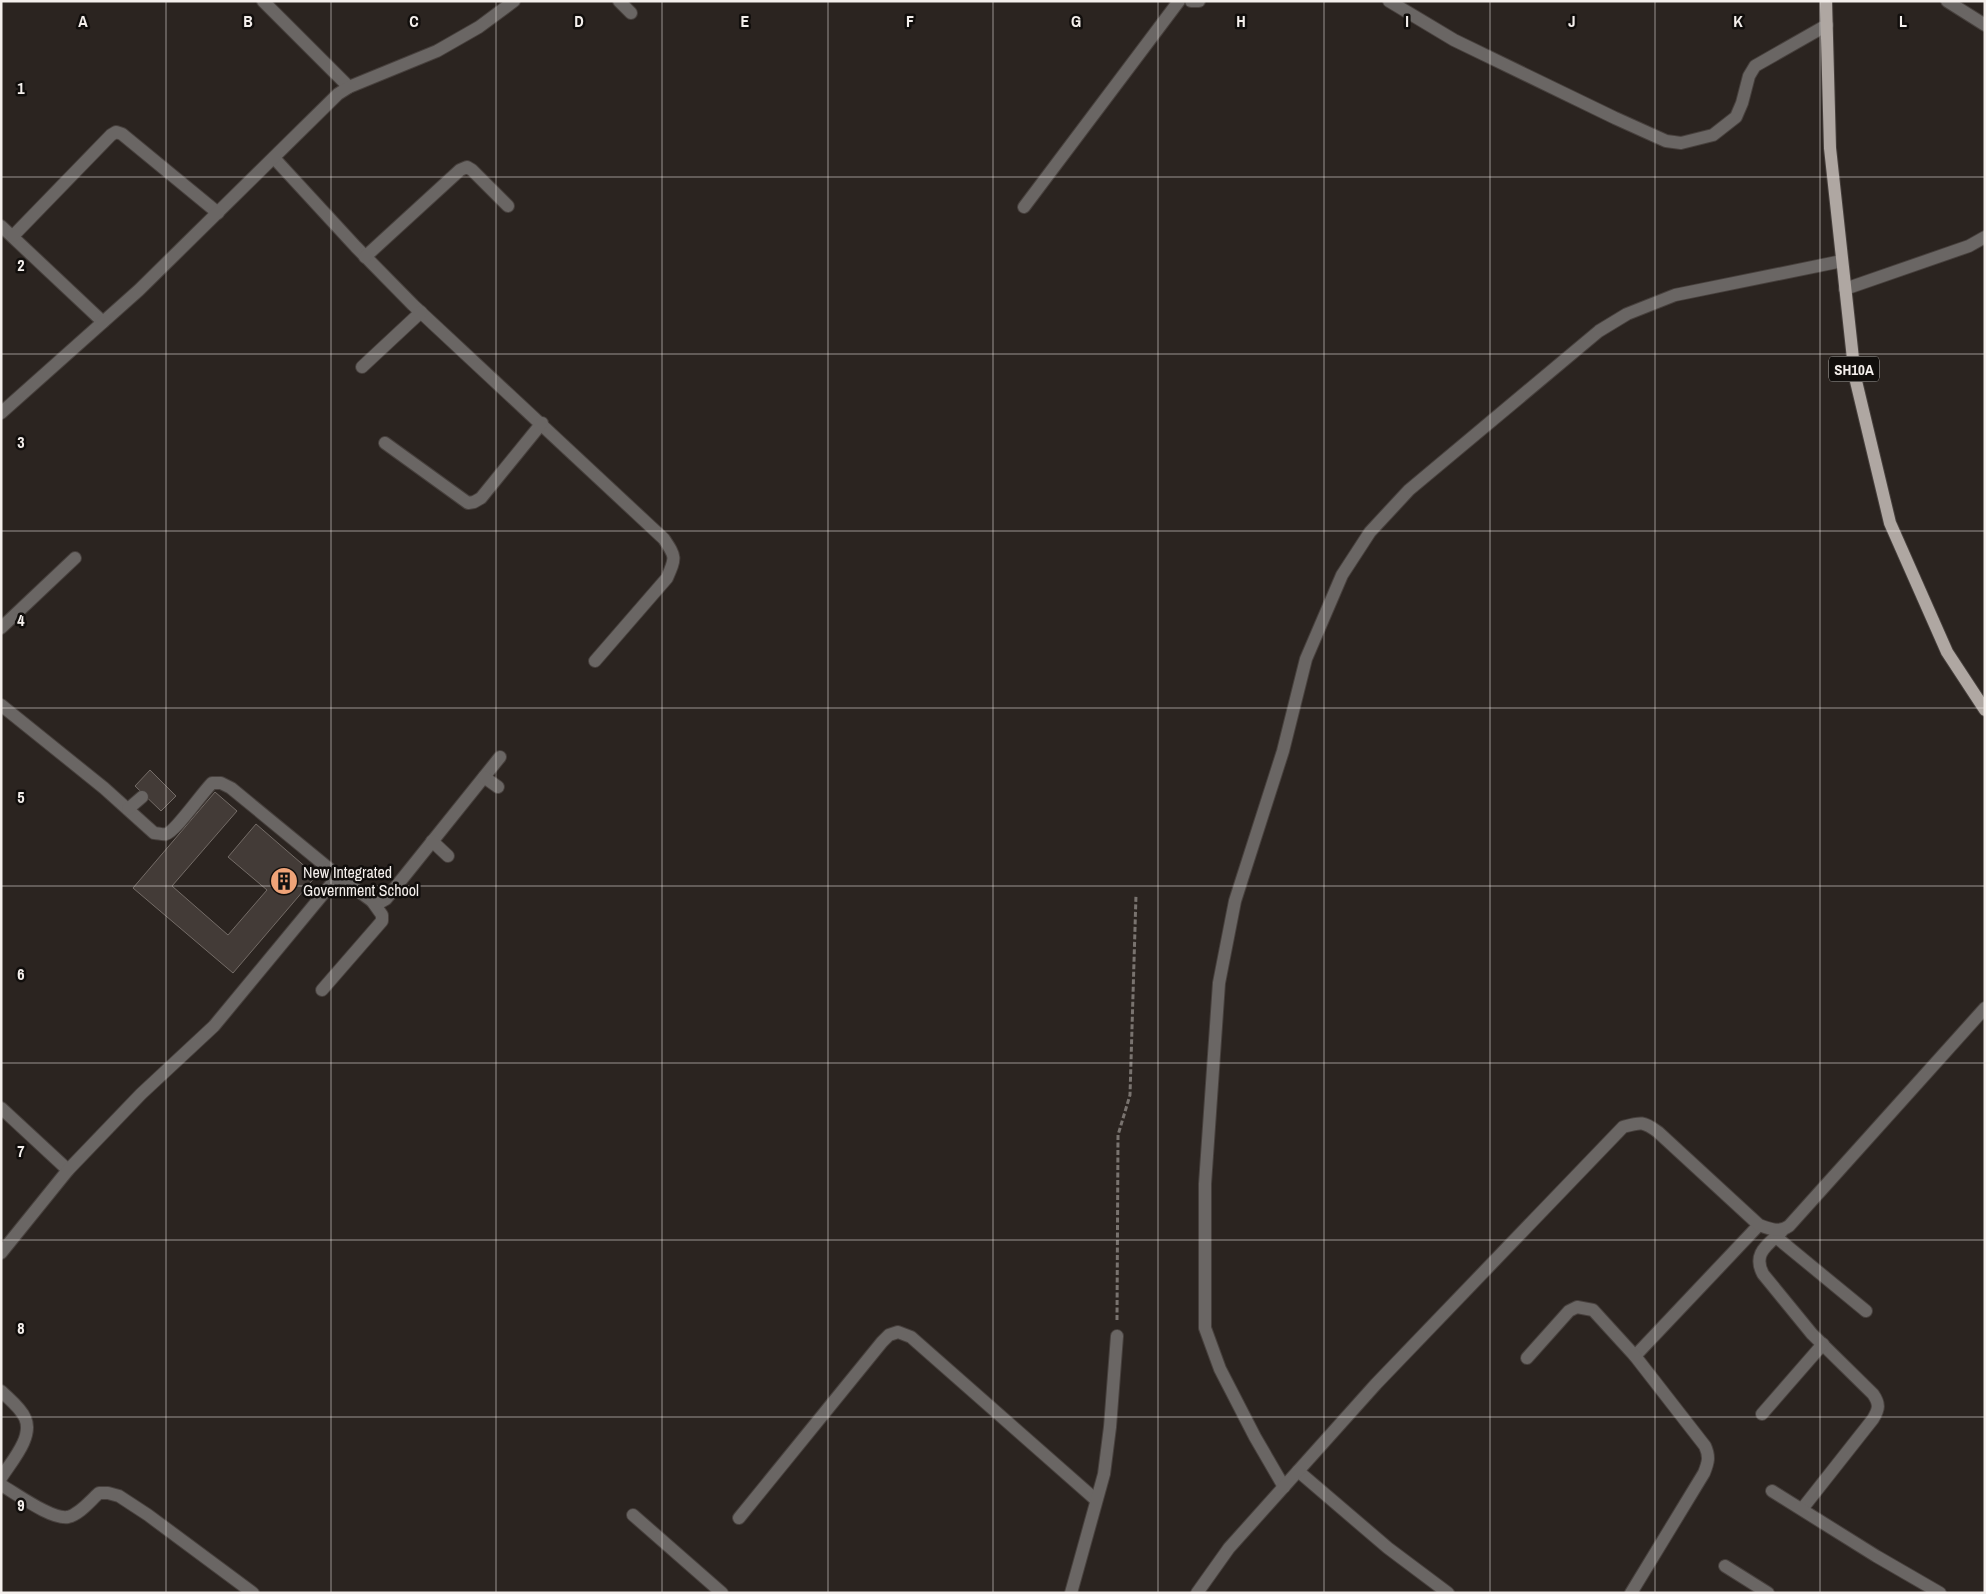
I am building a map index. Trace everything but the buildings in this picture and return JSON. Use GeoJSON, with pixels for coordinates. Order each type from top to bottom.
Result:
{"type":"FeatureCollection","features":[{"type":"Feature","properties":{"kind":"main road","name":"SH10A"},"geometry":{"type":"LineString","coordinates":[[1826,1],[1830,148],[1854,377],[1890,523],[1947,652],[1985,710]]}},
{"type":"Feature","properties":{"kind":"street"},"geometry":{"type":"LineString","coordinates":[[263,1],[349,87]]}},
{"type":"Feature","properties":{"kind":"street"},"geometry":{"type":"LineString","coordinates":[[1,413],[103,322],[218,213],[338,94],[349,87],[437,51],[479,27],[514,1]]}},
{"type":"Feature","properties":{"kind":"street"},"geometry":{"type":"LineString","coordinates":[[619,1],[631,13]]}},
{"type":"Feature","properties":{"kind":"street"},"geometry":{"type":"LineString","coordinates":[[1024,206],[1179,1]]}},
{"type":"Feature","properties":{"kind":"street"},"geometry":{"type":"LineString","coordinates":[[1191,1],[1199,1]]}},
{"type":"Feature","properties":{"kind":"street"},"geometry":{"type":"LineString","coordinates":[[1389,1],[1454,40],[1666,141],[1681,143],[1713,134],[1736,117],[1740,111],[1749,76],[1755,66],[1827,25]]}},
{"type":"Feature","properties":{"kind":"street"},"geometry":{"type":"LineString","coordinates":[[1947,1],[1985,25]]}},
{"type":"Feature","properties":{"kind":"street"},"geometry":{"type":"LineString","coordinates":[[13,236],[111,134],[116,132],[122,134],[218,213]]}},
{"type":"Feature","properties":{"kind":"street"},"geometry":{"type":"LineString","coordinates":[[274,158],[366,257],[421,312],[664,538],[674,553],[673,564],[666,578],[595,661]]}},
{"type":"Feature","properties":{"kind":"street"},"geometry":{"type":"LineString","coordinates":[[366,257],[460,170],[466,167],[472,170],[508,206]]}},
{"type":"Feature","properties":{"kind":"street"},"geometry":{"type":"LineString","coordinates":[[1,226],[103,322]]}},
{"type":"Feature","properties":{"kind":"street"},"geometry":{"type":"LineString","coordinates":[[1845,289],[1968,246],[1985,237]]}},
{"type":"Feature","properties":{"kind":"street"},"geometry":{"type":"LineString","coordinates":[[1284,1487],[1255,1437],[1220,1369],[1205,1328],[1204,1184],[1219,983],[1235,901],[1283,751],[1306,660],[1342,575],[1370,532],[1409,490],[1599,331],[1627,314],[1675,295],[1842,261]]}},
{"type":"Feature","properties":{"kind":"street"},"geometry":{"type":"LineString","coordinates":[[362,367],[421,312]]}},
{"type":"Feature","properties":{"kind":"street"},"geometry":{"type":"LineString","coordinates":[[385,443],[468,503],[481,498],[542,423]]}},
{"type":"Feature","properties":{"kind":"street"},"geometry":{"type":"LineString","coordinates":[[1,628],[75,558]]}},
{"type":"Feature","properties":{"kind":"street"},"geometry":{"type":"LineString","coordinates":[[1,705],[154,832],[165,834],[173,831],[201,793],[212,784],[221,783],[230,788],[338,876],[372,901],[382,915],[382,921],[322,990]]}},
{"type":"Feature","properties":{"kind":"street"},"geometry":{"type":"LineString","coordinates":[[372,901],[379,902],[386,899],[500,757]]}},
{"type":"Feature","properties":{"kind":"street"},"geometry":{"type":"LineString","coordinates":[[484,777],[498,788]]}},
{"type":"Feature","properties":{"kind":"street"},"geometry":{"type":"LineString","coordinates":[[128,809],[142,797]]}},
{"type":"Feature","properties":{"kind":"street"},"geometry":{"type":"LineString","coordinates":[[432,842],[448,856]]}},
{"type":"Feature","properties":{"kind":"street"},"geometry":{"type":"LineString","coordinates":[[1,1253],[68,1170],[141,1094],[214,1026],[264,968],[338,876]]}},
{"type":"Feature","properties":{"kind":"street"},"geometry":{"type":"LineString","coordinates":[[1802,1509],[1878,1411],[1878,1402],[1874,1394],[1823,1344],[1763,1274],[1758,1265],[1762,1252],[1789,1226],[1985,1008]]}},
{"type":"Feature","properties":{"kind":"street"},"geometry":{"type":"LineString","coordinates":[[1,1108],[68,1170]]}},
{"type":"Feature","properties":{"kind":"street"},"geometry":{"type":"LineString","coordinates":[[1197,1593],[1229,1548],[1376,1384],[1623,1127],[1639,1122],[1652,1128],[1759,1226],[1779,1234],[1866,1311]]}},
{"type":"Feature","properties":{"kind":"street"},"geometry":{"type":"LineString","coordinates":[[1635,1356],[1759,1226]]}},
{"type":"Feature","properties":{"kind":"street"},"geometry":{"type":"LineString","coordinates":[[1527,1358],[1570,1311],[1582,1307],[1593,1310],[1635,1356],[1709,1453],[1709,1461],[1704,1473],[1631,1593]]}},
{"type":"Feature","properties":{"kind":"street"},"geometry":{"type":"LineString","coordinates":[[739,1518],[882,1342],[890,1335],[898,1332],[911,1338],[1096,1500]]}},
{"type":"Feature","properties":{"kind":"street"},"geometry":{"type":"LineString","coordinates":[[1071,1593],[1104,1474],[1110,1427],[1117,1336]]}},
{"type":"Feature","properties":{"kind":"street"},"geometry":{"type":"LineString","coordinates":[[1762,1414],[1823,1344]]}},
{"type":"Feature","properties":{"kind":"street"},"geometry":{"type":"LineString","coordinates":[[1,1392],[25,1418],[28,1429],[25,1440],[1,1478]]}},
{"type":"Feature","properties":{"kind":"street"},"geometry":{"type":"LineString","coordinates":[[1298,1470],[1388,1548],[1448,1593]]}},
{"type":"Feature","properties":{"kind":"street"},"geometry":{"type":"LineString","coordinates":[[1,1486],[57,1517],[69,1517],[78,1512],[99,1493],[119,1496],[148,1515],[253,1593]]}},
{"type":"Feature","properties":{"kind":"street"},"geometry":{"type":"LineString","coordinates":[[1772,1491],[1940,1593]]}},
{"type":"Feature","properties":{"kind":"street"},"geometry":{"type":"LineString","coordinates":[[633,1515],[722,1593]]}},
{"type":"Feature","properties":{"kind":"street"},"geometry":{"type":"LineString","coordinates":[[1725,1566],[1768,1593]]}},
{"type":"Feature","properties":{"kind":"path"},"geometry":{"type":"LineString","coordinates":[[1117,1336],[1118,1135],[1130,1095],[1136,895]]}},
{"type":"Feature","properties":{"kind":"place","name":"New Integrated Government School"},"geometry":{"type":"Point","coordinates":[284,881]}}]}
